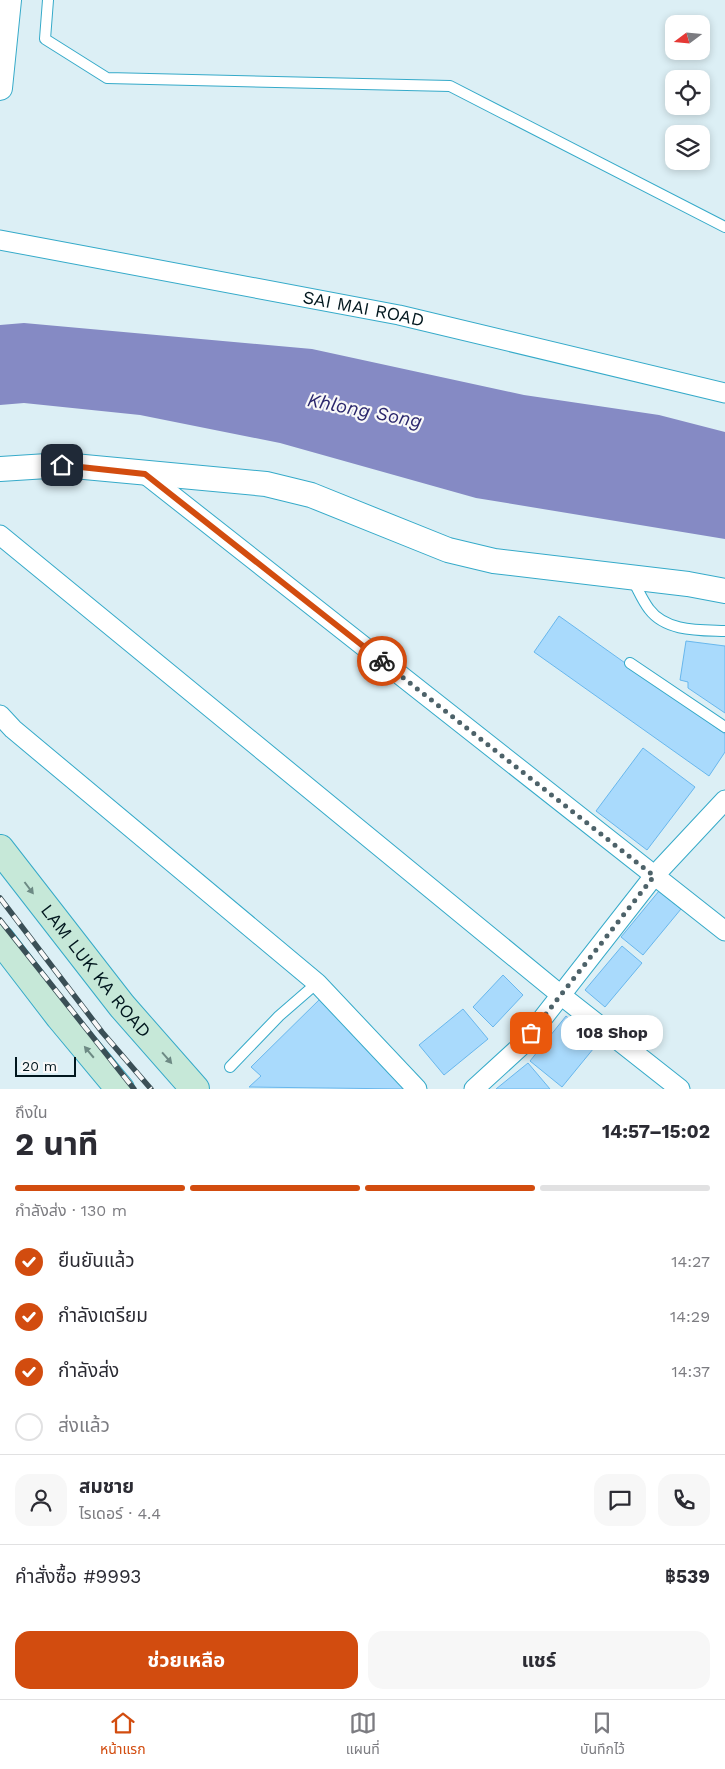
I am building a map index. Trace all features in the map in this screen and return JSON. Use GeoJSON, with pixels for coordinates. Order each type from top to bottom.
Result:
{"type":"FeatureCollection","features":[{"type":"Feature","properties":{"kind":"main road","name":"LAM LUK KA ROAD"},"geometry":{"type":"LineString","coordinates":[[0,849],[122,1006],[195,1089]]}},
{"type":"Feature","properties":{"kind":"main road"},"geometry":{"type":"LineString","coordinates":[[5,947],[120,1089]]}},
{"type":"Feature","properties":{"kind":"street"},"geometry":{"type":"LineString","coordinates":[[0,88],[9,0]]}},
{"type":"Feature","properties":{"kind":"street","name":"SAI MAI ROAD"},"geometry":{"type":"LineString","coordinates":[[0,240],[400,315],[725,393]]}},
{"type":"Feature","properties":{"kind":"street"},"geometry":{"type":"LineString","coordinates":[[0,469],[62,465],[266,484],[310,495],[448,550],[494,561],[688,584],[725,591]]}},
{"type":"Feature","properties":{"kind":"street"},"geometry":{"type":"LineString","coordinates":[[145,474],[725,931]]}},
{"type":"Feature","properties":{"kind":"street"},"geometry":{"type":"LineString","coordinates":[[0,535],[562,996],[680,1089]]}},
{"type":"Feature","properties":{"kind":"street"},"geometry":{"type":"LineString","coordinates":[[0,715],[13,729],[317,984],[416,1089]]}},
{"type":"Feature","properties":{"kind":"street"},"geometry":{"type":"LineString","coordinates":[[474,1089],[521,1046],[654,876],[725,800]]}},
{"type":"Feature","properties":{"kind":"lane"},"geometry":{"type":"LineString","coordinates":[[48,0],[45,39],[107,78],[450,86],[725,227]]}},
{"type":"Feature","properties":{"kind":"lane"},"geometry":{"type":"LineString","coordinates":[[631,578],[650,611],[667,623],[686,630],[725,631]]}},
{"type":"Feature","properties":{"kind":"lane"},"geometry":{"type":"LineString","coordinates":[[630,663],[725,727]]}},
{"type":"Feature","properties":{"kind":"lane"},"geometry":{"type":"LineString","coordinates":[[230,1067],[280,1016],[317,984]]}},
{"type":"Feature","properties":{"kind":"water","name":"Khlong Song"},"geometry":{"type":"Polygon","coordinates":[[[24,323],[312,349],[524,395],[659,415],[725,432],[725,539],[476,498],[280,443],[140,415],[24,403],[0,405],[0,325],[24,323]]]}},
{"type":"Feature","properties":{"kind":"building"},"geometry":{"type":"Polygon","coordinates":[[[559,616],[725,734],[725,752],[709,776],[534,652],[559,616]]]}},
{"type":"Feature","properties":{"kind":"building"},"geometry":{"type":"Polygon","coordinates":[[[686,641],[725,646],[725,713],[688,688],[688,682],[680,680],[686,641]]]}},
{"type":"Feature","properties":{"kind":"building"},"geometry":{"type":"Polygon","coordinates":[[[643,748],[695,787],[647,850],[596,811],[643,748]]]}},
{"type":"Feature","properties":{"kind":"building"},"geometry":{"type":"Polygon","coordinates":[[[659,891],[681,909],[643,955],[621,937],[659,891]]]}},
{"type":"Feature","properties":{"kind":"building"},"geometry":{"type":"Polygon","coordinates":[[[622,946],[642,963],[605,1007],[585,990],[622,946]]]}},
{"type":"Feature","properties":{"kind":"building"},"geometry":{"type":"Polygon","coordinates":[[[503,975],[523,995],[493,1027],[473,1007],[503,975]]]}},
{"type":"Feature","properties":{"kind":"building"},"geometry":{"type":"Polygon","coordinates":[[[323,996],[404,1089],[249,1087],[261,1076],[251,1067],[323,996]]]}},
{"type":"Feature","properties":{"kind":"building"},"geometry":{"type":"Polygon","coordinates":[[[463,1009],[488,1039],[444,1075],[419,1045],[463,1009]]]}},
{"type":"Feature","properties":{"kind":"building"},"geometry":{"type":"Polygon","coordinates":[[[566,1016],[598,1043],[562,1087],[530,1061],[566,1016]]]}},
{"type":"Feature","properties":{"kind":"building"},"geometry":{"type":"Polygon","coordinates":[[[528,1063],[550,1089],[496,1089],[528,1063]]]}},
{"type":"Feature","properties":{"kind":"railway"},"geometry":{"type":"LineString","coordinates":[[0,898],[102,1032],[151,1089]]}},
{"type":"Feature","properties":{"kind":"railway"},"geometry":{"type":"LineString","coordinates":[[0,920],[134,1089]]}},
{"type":"Feature","properties":{"kind":"way so far"},"geometry":{"type":"LineString","coordinates":[[382,661],[654,876],[562,996],[531,1033]]}},
{"type":"Feature","properties":{"kind":"place","name":"108 Shop"},"geometry":{"type":"Point","coordinates":[531,1033]}},
{"type":"Feature","properties":{"kind":"route"},"geometry":{"type":"LineString","coordinates":[[62,465],[145,474],[382,661]]}}]}
